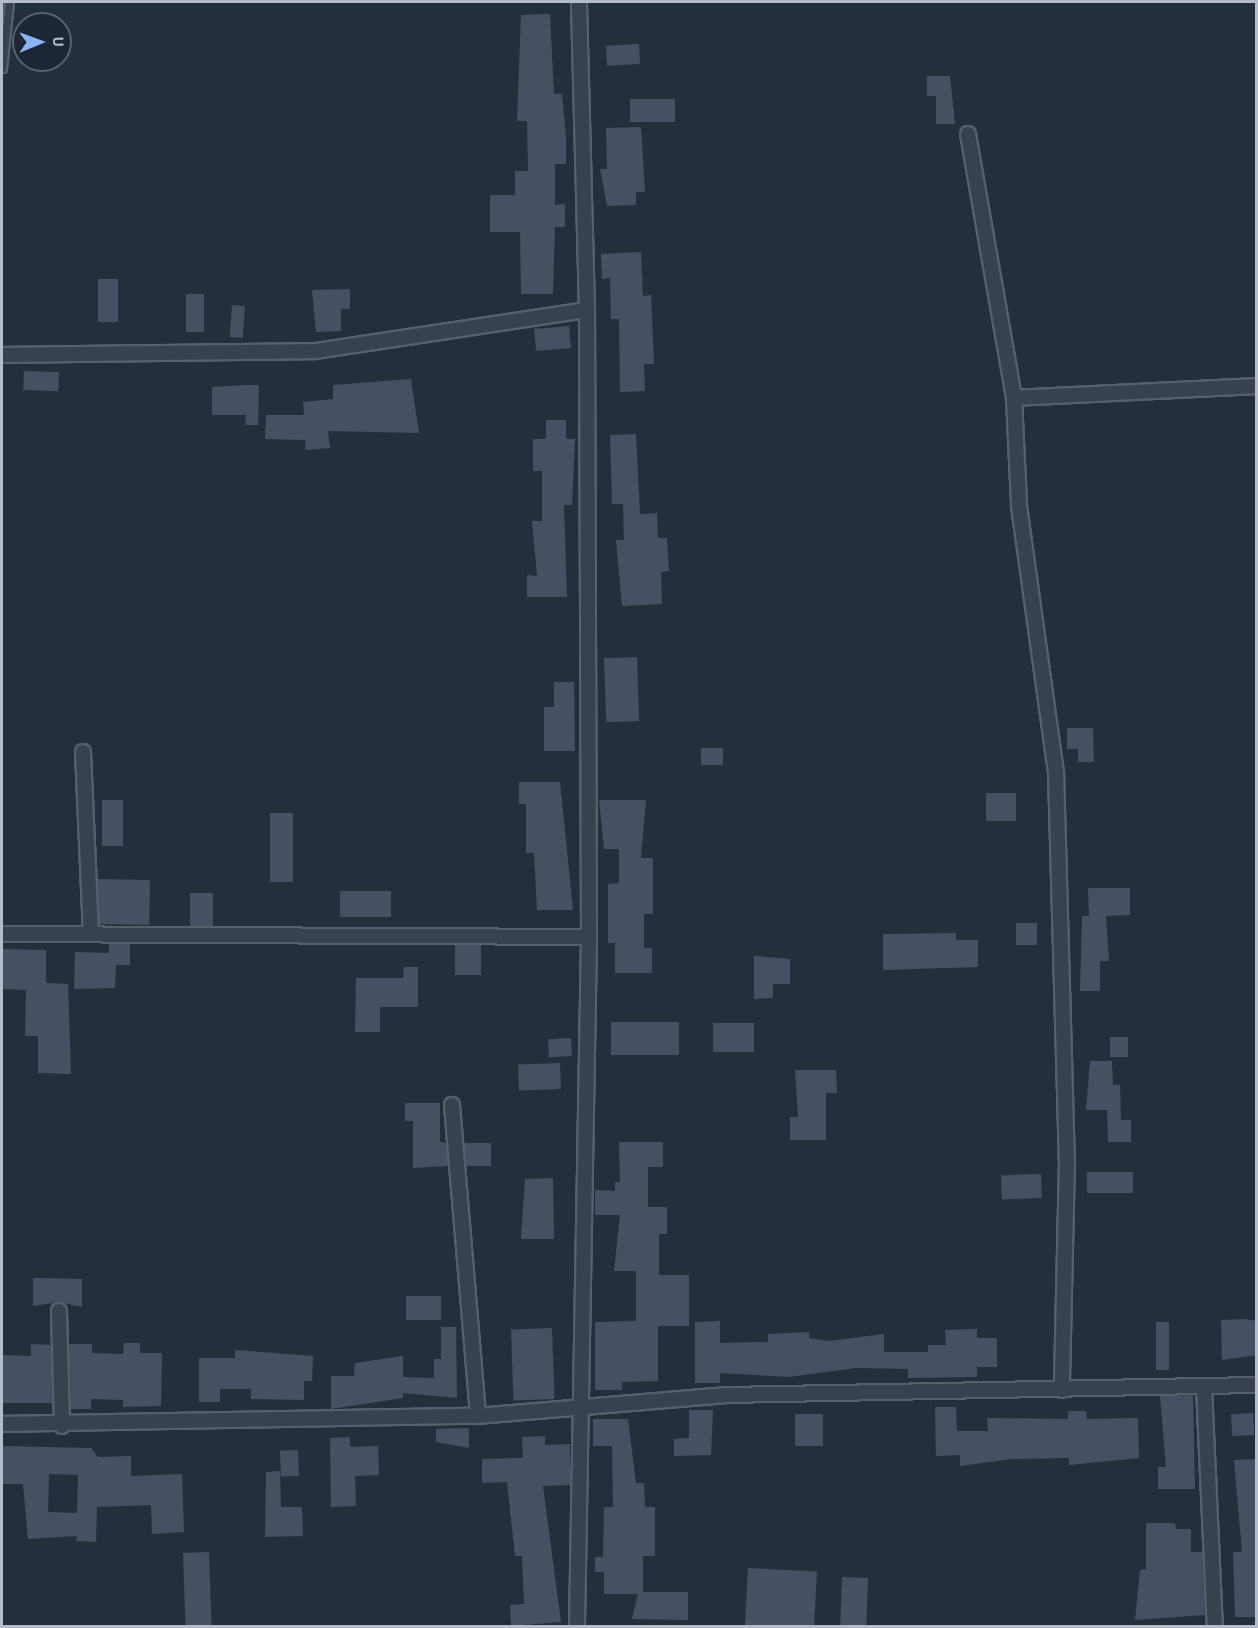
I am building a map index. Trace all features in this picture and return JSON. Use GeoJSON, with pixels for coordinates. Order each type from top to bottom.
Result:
{"type":"FeatureCollection","features":[{"type":"Feature","properties":{"kind":"street"},"geometry":{"type":"LineString","coordinates":[[578,1626],[589,937],[587,310],[579,2]]}},
{"type":"Feature","properties":{"kind":"street"},"geometry":{"type":"LineString","coordinates":[[969,134],[1014,398],[1019,506],[1049,714],[1062,875],[1066,1161],[1062,1390]]}},
{"type":"Feature","properties":{"kind":"street"},"geometry":{"type":"LineString","coordinates":[[2,356],[315,351],[587,310]]}},
{"type":"Feature","properties":{"kind":"street"},"geometry":{"type":"LineString","coordinates":[[1014,398],[1257,386]]}},
{"type":"Feature","properties":{"kind":"street"},"geometry":{"type":"LineString","coordinates":[[83,752],[91,934]]}},
{"type":"Feature","properties":{"kind":"street"},"geometry":{"type":"LineString","coordinates":[[2,934],[589,937]]}},
{"type":"Feature","properties":{"kind":"street"},"geometry":{"type":"LineString","coordinates":[[452,1105],[478,1416]]}},
{"type":"Feature","properties":{"kind":"street"},"geometry":{"type":"LineString","coordinates":[[59,1311],[62,1426]]}},
{"type":"Feature","properties":{"kind":"street"},"geometry":{"type":"LineString","coordinates":[[2,1424],[62,1426],[478,1416],[581,1404],[726,1395],[1257,1385]]}},
{"type":"Feature","properties":{"kind":"street"},"geometry":{"type":"LineString","coordinates":[[1204,1387],[1215,1626]]}},
{"type":"Feature","properties":{"kind":"lane"},"geometry":{"type":"LineString","coordinates":[[2,68],[9,2]]}},
{"type":"Feature","properties":{"kind":"building"},"geometry":{"type":"Polygon","coordinates":[[[550,14],[554,94],[562,94],[566,137],[566,164],[555,164],[555,205],[565,204],[565,227],[555,227],[553,294],[521,294],[520,232],[490,232],[490,195],[515,195],[515,171],[528,171],[527,121],[517,121],[521,15],[550,14]]]}},
{"type":"Feature","properties":{"kind":"building"},"geometry":{"type":"Polygon","coordinates":[[[639,44],[640,64],[607,66],[606,46],[639,44]]]}},
{"type":"Feature","properties":{"kind":"building"},"geometry":{"type":"Polygon","coordinates":[[[927,76],[950,76],[955,124],[936,124],[936,96],[927,96],[927,76]]]}},
{"type":"Feature","properties":{"kind":"building"},"geometry":{"type":"Polygon","coordinates":[[[630,99],[675,99],[675,122],[630,122],[630,99]]]}},
{"type":"Feature","properties":{"kind":"building"},"geometry":{"type":"Polygon","coordinates":[[[641,127],[645,192],[636,192],[636,205],[607,206],[600,169],[607,169],[606,128],[641,127]]]}},
{"type":"Feature","properties":{"kind":"building"},"geometry":{"type":"Polygon","coordinates":[[[641,252],[643,296],[651,295],[654,364],[644,364],[645,391],[620,392],[619,319],[611,319],[610,278],[602,279],[601,254],[641,252]]]}},
{"type":"Feature","properties":{"kind":"building"},"geometry":{"type":"Polygon","coordinates":[[[98,279],[118,279],[118,322],[98,322],[98,279]]]}},
{"type":"Feature","properties":{"kind":"building"},"geometry":{"type":"Polygon","coordinates":[[[350,289],[350,309],[341,309],[341,331],[316,332],[312,290],[350,289]]]}},
{"type":"Feature","properties":{"kind":"building"},"geometry":{"type":"Polygon","coordinates":[[[186,294],[204,294],[204,332],[186,332],[186,294]]]}},
{"type":"Feature","properties":{"kind":"building"},"geometry":{"type":"Polygon","coordinates":[[[232,305],[245,306],[243,338],[230,337],[232,305]]]}},
{"type":"Feature","properties":{"kind":"building"},"geometry":{"type":"Polygon","coordinates":[[[569,326],[571,348],[536,351],[534,329],[569,326]]]}},
{"type":"Feature","properties":{"kind":"building"},"geometry":{"type":"Polygon","coordinates":[[[24,371],[59,372],[58,391],[23,390],[24,371]]]}},
{"type":"Feature","properties":{"kind":"building"},"geometry":{"type":"Polygon","coordinates":[[[411,379],[419,433],[328,431],[330,448],[306,450],[305,440],[265,439],[266,415],[304,415],[303,402],[333,399],[333,385],[411,379]]]}},
{"type":"Feature","properties":{"kind":"building"},"geometry":{"type":"Polygon","coordinates":[[[259,385],[258,425],[245,425],[246,415],[212,415],[212,387],[259,385]]]}},
{"type":"Feature","properties":{"kind":"building"},"geometry":{"type":"Polygon","coordinates":[[[546,420],[566,420],[566,439],[575,439],[572,505],[564,505],[567,597],[527,597],[527,575],[537,576],[532,521],[542,521],[542,471],[533,471],[533,439],[546,439],[546,420]]]}},
{"type":"Feature","properties":{"kind":"building"},"geometry":{"type":"Polygon","coordinates":[[[636,434],[640,514],[657,513],[658,538],[667,538],[669,571],[661,572],[662,604],[622,606],[616,540],[624,540],[623,504],[612,504],[610,435],[636,434]]]}},
{"type":"Feature","properties":{"kind":"building"},"geometry":{"type":"Polygon","coordinates":[[[637,657],[639,721],[606,722],[604,658],[637,657]]]}},
{"type":"Feature","properties":{"kind":"building"},"geometry":{"type":"Polygon","coordinates":[[[554,682],[574,682],[575,751],[544,751],[544,707],[554,707],[554,682]]]}},
{"type":"Feature","properties":{"kind":"building"},"geometry":{"type":"Polygon","coordinates":[[[1067,728],[1093,728],[1094,762],[1078,762],[1078,749],[1067,749],[1067,728]]]}},
{"type":"Feature","properties":{"kind":"building"},"geometry":{"type":"Polygon","coordinates":[[[701,748],[723,748],[723,765],[701,765],[701,748]]]}},
{"type":"Feature","properties":{"kind":"building"},"geometry":{"type":"Polygon","coordinates":[[[519,782],[560,782],[573,910],[537,910],[534,853],[526,853],[526,804],[519,804],[519,782]]]}},
{"type":"Feature","properties":{"kind":"building"},"geometry":{"type":"Polygon","coordinates":[[[986,793],[1016,793],[1016,821],[986,821],[986,793]]]}},
{"type":"Feature","properties":{"kind":"building"},"geometry":{"type":"Polygon","coordinates":[[[102,800],[123,800],[123,846],[102,846],[102,800]]]}},
{"type":"Feature","properties":{"kind":"building"},"geometry":{"type":"Polygon","coordinates":[[[599,800],[646,800],[641,858],[653,858],[653,914],[644,914],[644,948],[652,948],[652,973],[615,973],[615,943],[608,943],[608,884],[619,883],[619,849],[604,849],[599,800]]]}},
{"type":"Feature","properties":{"kind":"building"},"geometry":{"type":"Polygon","coordinates":[[[270,813],[293,813],[293,882],[270,882],[270,813]]]}},
{"type":"Feature","properties":{"kind":"building"},"geometry":{"type":"Polygon","coordinates":[[[98,879],[150,880],[149,925],[97,924],[98,879]]]}},
{"type":"Feature","properties":{"kind":"building"},"geometry":{"type":"Polygon","coordinates":[[[1088,888],[1130,888],[1130,915],[1106,916],[1109,961],[1100,961],[1100,991],[1080,991],[1082,916],[1089,916],[1088,888]]]}},
{"type":"Feature","properties":{"kind":"building"},"geometry":{"type":"Polygon","coordinates":[[[340,891],[391,891],[391,917],[340,917],[340,891]]]}},
{"type":"Feature","properties":{"kind":"building"},"geometry":{"type":"Polygon","coordinates":[[[190,893],[213,893],[213,926],[190,926],[190,893]]]}},
{"type":"Feature","properties":{"kind":"building"},"geometry":{"type":"Polygon","coordinates":[[[1016,923],[1037,923],[1037,945],[1016,945],[1016,923]]]}},
{"type":"Feature","properties":{"kind":"building"},"geometry":{"type":"Polygon","coordinates":[[[956,933],[956,940],[978,940],[978,967],[883,970],[883,934],[956,933]]]}},
{"type":"Feature","properties":{"kind":"building"},"geometry":{"type":"Polygon","coordinates":[[[109,944],[130,944],[130,965],[116,965],[115,988],[74,989],[75,952],[109,953],[109,944]]]}},
{"type":"Feature","properties":{"kind":"building"},"geometry":{"type":"Polygon","coordinates":[[[455,945],[481,945],[481,975],[455,975],[455,945]]]}},
{"type":"Feature","properties":{"kind":"building"},"geometry":{"type":"Polygon","coordinates":[[[2,949],[46,950],[46,983],[68,984],[71,1074],[38,1073],[38,1036],[25,1036],[26,990],[2,989],[2,949]]]}},
{"type":"Feature","properties":{"kind":"building"},"geometry":{"type":"Polygon","coordinates":[[[754,956],[790,959],[790,984],[773,984],[773,998],[754,999],[754,956]]]}},
{"type":"Feature","properties":{"kind":"building"},"geometry":{"type":"Polygon","coordinates":[[[404,967],[418,967],[418,1007],[380,1007],[380,1032],[355,1032],[356,978],[403,978],[404,967]]]}},
{"type":"Feature","properties":{"kind":"building"},"geometry":{"type":"Polygon","coordinates":[[[611,1022],[679,1022],[679,1055],[611,1055],[611,1022]]]}},
{"type":"Feature","properties":{"kind":"building"},"geometry":{"type":"Polygon","coordinates":[[[713,1023],[754,1023],[754,1052],[713,1052],[713,1023]]]}},
{"type":"Feature","properties":{"kind":"building"},"geometry":{"type":"Polygon","coordinates":[[[1110,1037],[1128,1037],[1128,1057],[1110,1057],[1110,1037]]]}},
{"type":"Feature","properties":{"kind":"building"},"geometry":{"type":"Polygon","coordinates":[[[571,1038],[572,1056],[549,1057],[548,1039],[571,1038]]]}},
{"type":"Feature","properties":{"kind":"building"},"geometry":{"type":"Polygon","coordinates":[[[1090,1061],[1112,1061],[1113,1085],[1120,1085],[1121,1120],[1131,1120],[1131,1142],[1108,1142],[1107,1110],[1086,1110],[1090,1061]]]}},
{"type":"Feature","properties":{"kind":"building"},"geometry":{"type":"Polygon","coordinates":[[[560,1063],[561,1089],[519,1090],[518,1064],[560,1063]]]}},
{"type":"Feature","properties":{"kind":"building"},"geometry":{"type":"Polygon","coordinates":[[[795,1070],[836,1070],[837,1093],[826,1093],[826,1140],[790,1140],[790,1117],[798,1117],[795,1070]]]}},
{"type":"Feature","properties":{"kind":"building"},"geometry":{"type":"Polygon","coordinates":[[[405,1103],[440,1103],[440,1142],[446,1143],[448,1166],[413,1168],[413,1121],[405,1121],[405,1103]]]}},
{"type":"Feature","properties":{"kind":"building"},"geometry":{"type":"Polygon","coordinates":[[[619,1142],[663,1142],[663,1167],[648,1167],[648,1207],[667,1207],[667,1234],[659,1234],[659,1275],[689,1275],[689,1326],[658,1326],[658,1381],[622,1382],[622,1390],[595,1390],[595,1322],[636,1321],[636,1271],[614,1271],[620,1215],[595,1215],[595,1190],[615,1191],[615,1182],[620,1182],[619,1142]]]}},
{"type":"Feature","properties":{"kind":"building"},"geometry":{"type":"Polygon","coordinates":[[[464,1143],[491,1143],[491,1166],[464,1166],[464,1143]]]}},
{"type":"Feature","properties":{"kind":"building"},"geometry":{"type":"Polygon","coordinates":[[[1087,1172],[1133,1172],[1133,1193],[1087,1193],[1087,1172]]]}},
{"type":"Feature","properties":{"kind":"building"},"geometry":{"type":"Polygon","coordinates":[[[1041,1174],[1042,1198],[1002,1199],[1001,1175],[1041,1174]]]}},
{"type":"Feature","properties":{"kind":"building"},"geometry":{"type":"Polygon","coordinates":[[[553,1178],[554,1239],[521,1239],[525,1179],[553,1178]]]}},
{"type":"Feature","properties":{"kind":"building"},"geometry":{"type":"Polygon","coordinates":[[[33,1278],[82,1279],[82,1307],[59,1302],[33,1306],[33,1278]]]}},
{"type":"Feature","properties":{"kind":"building"},"geometry":{"type":"Polygon","coordinates":[[[406,1296],[441,1296],[441,1320],[406,1320],[406,1296]]]}},
{"type":"Feature","properties":{"kind":"building"},"geometry":{"type":"Polygon","coordinates":[[[1221,1320],[1257,1321],[1257,1355],[1222,1360],[1221,1320]]]}},
{"type":"Feature","properties":{"kind":"building"},"geometry":{"type":"Polygon","coordinates":[[[720,1321],[720,1343],[768,1342],[768,1334],[809,1332],[809,1338],[829,1341],[884,1334],[884,1352],[928,1352],[928,1345],[946,1345],[945,1330],[977,1329],[977,1338],[997,1338],[997,1367],[977,1367],[977,1377],[908,1378],[908,1369],[856,1368],[788,1377],[720,1373],[720,1383],[695,1383],[695,1322],[720,1321]]]}},
{"type":"Feature","properties":{"kind":"building"},"geometry":{"type":"Polygon","coordinates":[[[1156,1322],[1169,1322],[1169,1370],[1156,1370],[1156,1322]]]}},
{"type":"Feature","properties":{"kind":"building"},"geometry":{"type":"Polygon","coordinates":[[[441,1327],[456,1327],[457,1398],[403,1393],[403,1398],[331,1409],[331,1376],[354,1376],[355,1363],[403,1356],[403,1377],[434,1378],[434,1359],[441,1359],[441,1327]]]}},
{"type":"Feature","properties":{"kind":"building"},"geometry":{"type":"Polygon","coordinates":[[[552,1328],[554,1399],[514,1400],[511,1329],[552,1328]]]}},
{"type":"Feature","properties":{"kind":"building"},"geometry":{"type":"Polygon","coordinates":[[[124,1343],[140,1343],[140,1353],[162,1353],[161,1406],[123,1407],[123,1400],[91,1399],[91,1409],[71,1409],[69,1344],[92,1344],[92,1353],[123,1354],[124,1343]]]}},
{"type":"Feature","properties":{"kind":"building"},"geometry":{"type":"Polygon","coordinates":[[[31,1344],[51,1345],[52,1403],[2,1403],[3,1355],[31,1356],[31,1344]]]}},
{"type":"Feature","properties":{"kind":"building"},"geometry":{"type":"Polygon","coordinates":[[[235,1350],[313,1356],[312,1381],[304,1381],[304,1400],[251,1399],[251,1389],[220,1389],[220,1402],[199,1402],[199,1358],[235,1358],[235,1350]]]}},
{"type":"Feature","properties":{"kind":"building"},"geometry":{"type":"Polygon","coordinates":[[[1193,1395],[1195,1489],[1158,1489],[1158,1467],[1166,1467],[1160,1396],[1193,1395]]]}},
{"type":"Feature","properties":{"kind":"building"},"geometry":{"type":"Polygon","coordinates":[[[935,1407],[956,1407],[957,1431],[988,1431],[987,1418],[1068,1419],[1068,1411],[1086,1411],[1087,1419],[1138,1418],[1139,1458],[1069,1465],[1069,1458],[1012,1459],[960,1466],[960,1455],[936,1456],[935,1407]]]}},
{"type":"Feature","properties":{"kind":"building"},"geometry":{"type":"Polygon","coordinates":[[[689,1410],[713,1410],[711,1455],[674,1456],[674,1439],[689,1438],[689,1410]]]}},
{"type":"Feature","properties":{"kind":"building"},"geometry":{"type":"Polygon","coordinates":[[[1253,1413],[1254,1435],[1232,1436],[1231,1414],[1253,1413]]]}},
{"type":"Feature","properties":{"kind":"building"},"geometry":{"type":"Polygon","coordinates":[[[795,1414],[823,1414],[823,1446],[795,1446],[795,1414]]]}},
{"type":"Feature","properties":{"kind":"building"},"geometry":{"type":"Polygon","coordinates":[[[593,1419],[628,1419],[636,1483],[644,1483],[645,1507],[655,1507],[655,1556],[643,1556],[643,1592],[688,1592],[688,1620],[632,1619],[638,1594],[604,1594],[604,1572],[595,1572],[595,1557],[603,1557],[604,1507],[613,1507],[612,1446],[593,1446],[593,1419]]]}},
{"type":"Feature","properties":{"kind":"building"},"geometry":{"type":"Polygon","coordinates":[[[469,1428],[469,1448],[436,1442],[436,1429],[469,1428]]]}},
{"type":"Feature","properties":{"kind":"building"},"geometry":{"type":"Polygon","coordinates":[[[545,1436],[545,1445],[570,1444],[570,1485],[543,1486],[561,1622],[511,1626],[510,1605],[524,1604],[522,1556],[515,1556],[507,1482],[482,1483],[482,1459],[523,1458],[522,1437],[545,1436]]]}},
{"type":"Feature","properties":{"kind":"building"},"geometry":{"type":"Polygon","coordinates":[[[350,1437],[350,1447],[378,1446],[379,1475],[355,1476],[356,1506],[331,1507],[330,1438],[350,1437]]]}},
{"type":"Feature","properties":{"kind":"building"},"geometry":{"type":"Polygon","coordinates":[[[2,1446],[91,1448],[98,1457],[131,1456],[131,1476],[182,1474],[184,1532],[152,1534],[151,1505],[97,1507],[96,1542],[76,1541],[77,1536],[28,1539],[23,1484],[2,1484],[2,1446]],[[49,1474],[48,1512],[77,1513],[78,1475],[49,1474]]]}},
{"type":"Feature","properties":{"kind":"building"},"geometry":{"type":"Polygon","coordinates":[[[298,1450],[299,1476],[281,1477],[280,1451],[298,1450]]]}},
{"type":"Feature","properties":{"kind":"building"},"geometry":{"type":"Polygon","coordinates":[[[1257,1459],[1257,1617],[1235,1617],[1233,1552],[1242,1552],[1234,1460],[1257,1459]]]}},
{"type":"Feature","properties":{"kind":"building"},"geometry":{"type":"Polygon","coordinates":[[[280,1471],[281,1507],[302,1507],[303,1536],[265,1537],[266,1472],[280,1471]]]}},
{"type":"Feature","properties":{"kind":"building"},"geometry":{"type":"Polygon","coordinates":[[[1146,1523],[1175,1523],[1176,1529],[1191,1529],[1191,1552],[1202,1552],[1205,1615],[1135,1620],[1140,1570],[1146,1569],[1146,1523]]]}},
{"type":"Feature","properties":{"kind":"building"},"geometry":{"type":"Polygon","coordinates":[[[209,1552],[212,1626],[186,1626],[183,1553],[209,1552]]]}},
{"type":"Feature","properties":{"kind":"building"},"geometry":{"type":"Polygon","coordinates":[[[748,1568],[817,1572],[814,1626],[745,1626],[748,1568]]]}},
{"type":"Feature","properties":{"kind":"building"},"geometry":{"type":"Polygon","coordinates":[[[842,1577],[868,1578],[866,1626],[840,1626],[842,1577]]]}}]}
